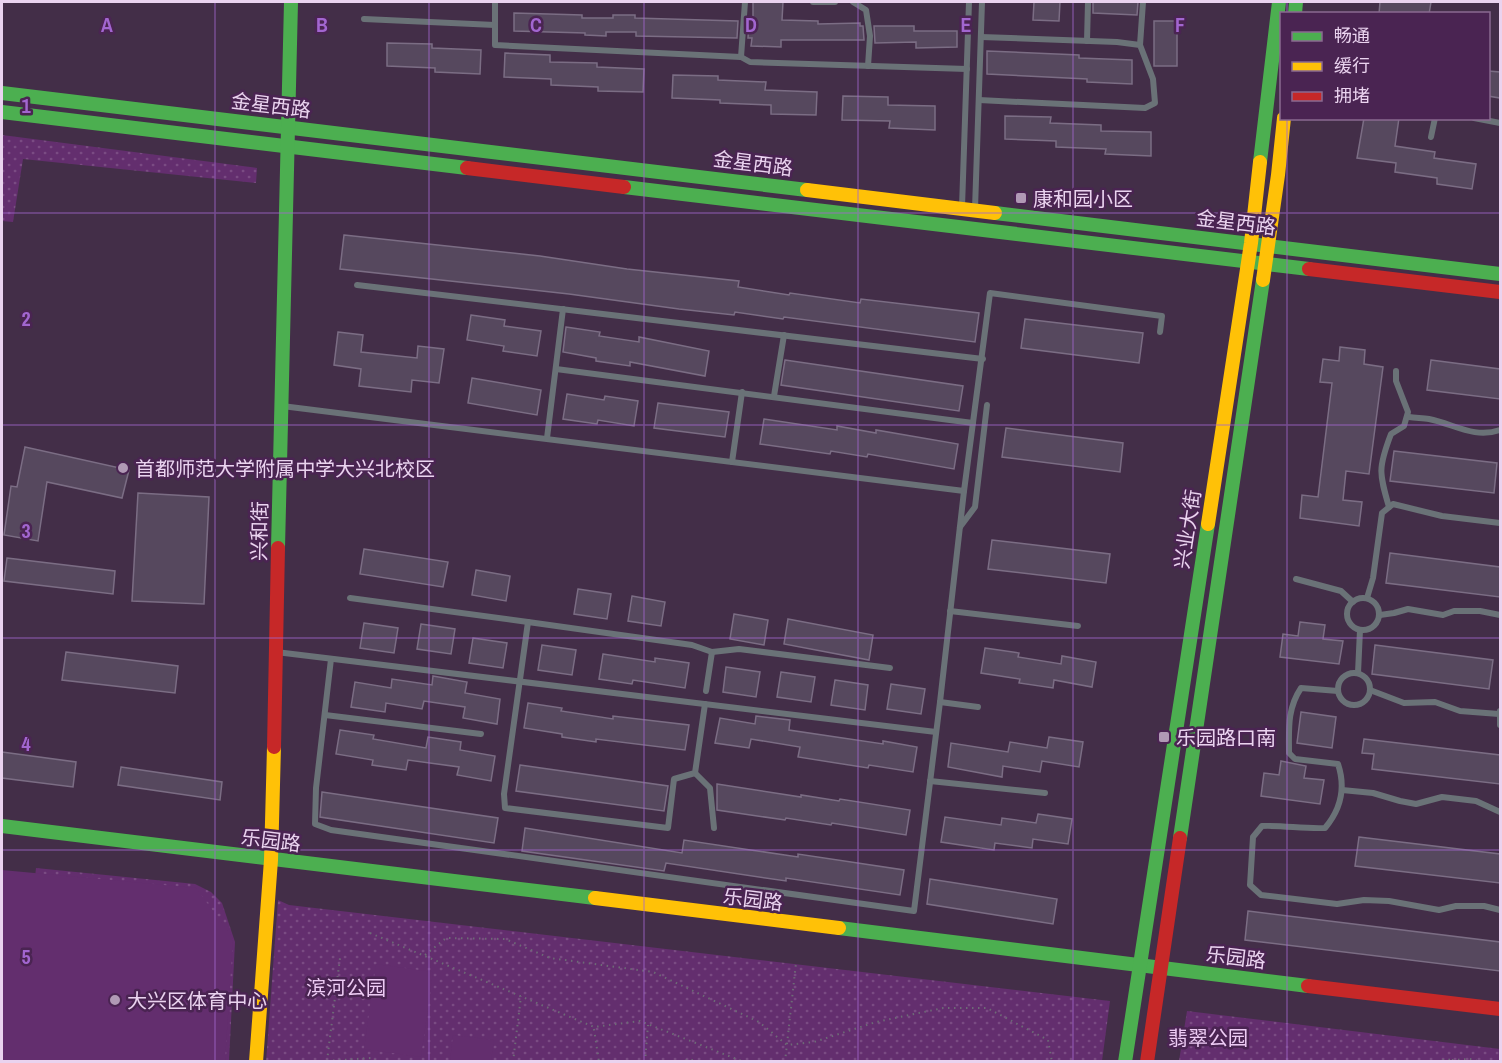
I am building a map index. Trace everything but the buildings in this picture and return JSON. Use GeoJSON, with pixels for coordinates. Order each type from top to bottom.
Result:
{"type":"FeatureCollection","features":[{"type":"Feature","properties":{"kind":"main road","name":"兴和街"},"geometry":{"type":"LineString","coordinates":[[256,1062],[271,860],[291,2]]}},
{"type":"Feature","properties":{"kind":"main road","name":"兴业大街"},"geometry":{"type":"LineString","coordinates":[[1125,1062],[1251,243],[1279,2]]}},
{"type":"Feature","properties":{"kind":"main road","name":"金星西路"},"geometry":{"type":"LineString","coordinates":[[2,93],[1500,274]]}},
{"type":"Feature","properties":{"kind":"main road","name":"金星西路"},"geometry":{"type":"LineString","coordinates":[[2,112],[1500,292]]}},
{"type":"Feature","properties":{"kind":"main road","name":"兴业大街"},"geometry":{"type":"LineString","coordinates":[[1147,1062],[1284,120]]}},
{"type":"Feature","properties":{"kind":"main road","name":"乐园路"},"geometry":{"type":"LineString","coordinates":[[2,826],[1500,1009]]}},
{"type":"Feature","properties":{"kind":"lane"},"geometry":{"type":"LineString","coordinates":[[495,2],[495,45],[741,57],[750,62],[967,69]]}},
{"type":"Feature","properties":{"kind":"lane"},"geometry":{"type":"LineString","coordinates":[[741,57],[745,2]]}},
{"type":"Feature","properties":{"kind":"lane"},"geometry":{"type":"LineString","coordinates":[[813,2],[835,2]]}},
{"type":"Feature","properties":{"kind":"lane"},"geometry":{"type":"LineString","coordinates":[[853,2],[867,10],[870,36],[868,66]]}},
{"type":"Feature","properties":{"kind":"lane"},"geometry":{"type":"LineString","coordinates":[[969,2],[967,69],[969,209]]}},
{"type":"Feature","properties":{"kind":"lane"},"geometry":{"type":"LineString","coordinates":[[969,209],[979,100],[982,2]]}},
{"type":"Feature","properties":{"kind":"lane"},"geometry":{"type":"LineString","coordinates":[[1087,41],[1088,2]]}},
{"type":"Feature","properties":{"kind":"lane"},"geometry":{"type":"LineString","coordinates":[[979,100],[1145,108],[1155,103],[1153,79],[1140,45],[1143,2]]}},
{"type":"Feature","properties":{"kind":"lane"},"geometry":{"type":"LineString","coordinates":[[363,19],[495,25]]}},
{"type":"Feature","properties":{"kind":"lane"},"geometry":{"type":"LineString","coordinates":[[981,37],[1140,45]]}},
{"type":"Feature","properties":{"kind":"lane"},"geometry":{"type":"LineString","coordinates":[[1431,137],[1435,120]]}},
{"type":"Feature","properties":{"kind":"lane"},"geometry":{"type":"LineString","coordinates":[[1484,120],[1500,123]]}},
{"type":"Feature","properties":{"kind":"lane"},"geometry":{"type":"LineString","coordinates":[[357,285],[983,359]]}},
{"type":"Feature","properties":{"kind":"lane"},"geometry":{"type":"LineString","coordinates":[[331,659],[316,788],[315,824],[331,830],[914,911],[990,293],[1162,316],[1160,332]]}},
{"type":"Feature","properties":{"kind":"lane"},"geometry":{"type":"LineString","coordinates":[[547,438],[563,309]]}},
{"type":"Feature","properties":{"kind":"lane"},"geometry":{"type":"LineString","coordinates":[[774,396],[784,335]]}},
{"type":"Feature","properties":{"kind":"lane"},"geometry":{"type":"LineString","coordinates":[[556,369],[974,423]]}},
{"type":"Feature","properties":{"kind":"lane"},"geometry":{"type":"LineString","coordinates":[[1389,507],[1381,485],[1382,462],[1391,434],[1404,426],[1407,412],[1396,381],[1396,371]]}},
{"type":"Feature","properties":{"kind":"lane"},"geometry":{"type":"LineString","coordinates":[[732,462],[742,392]]}},
{"type":"Feature","properties":{"kind":"lane"},"geometry":{"type":"LineString","coordinates":[[960,527],[975,507],[987,405]]}},
{"type":"Feature","properties":{"kind":"lane"},"geometry":{"type":"LineString","coordinates":[[282,406],[964,491]]}},
{"type":"Feature","properties":{"kind":"lane"},"geometry":{"type":"LineString","coordinates":[[1409,417],[1430,419],[1466,432],[1489,434],[1500,430]]}},
{"type":"Feature","properties":{"kind":"lane"},"geometry":{"type":"LineString","coordinates":[[1367,598],[1373,578],[1382,513],[1393,504],[1442,516],[1500,523]]}},
{"type":"Feature","properties":{"kind":"lane"},"geometry":{"type":"LineString","coordinates":[[1296,579],[1341,591],[1353,602]]}},
{"type":"Feature","properties":{"kind":"lane"},"geometry":{"type":"LineString","coordinates":[[350,598],[692,645],[712,652],[739,649],[890,668]]}},
{"type":"Feature","properties":{"kind":"lane"},"geometry":{"type":"LineString","coordinates":[[1367,598],[1376,604],[1380,615],[1376,625],[1360,630],[1349,620],[1348,610],[1353,602],[1367,598]]}},
{"type":"Feature","properties":{"kind":"lane"},"geometry":{"type":"LineString","coordinates":[[1380,615],[1394,614],[1408,609],[1443,615],[1455,611],[1480,611],[1500,615]]}},
{"type":"Feature","properties":{"kind":"lane"},"geometry":{"type":"LineString","coordinates":[[950,611],[1078,626]]}},
{"type":"Feature","properties":{"kind":"lane"},"geometry":{"type":"LineString","coordinates":[[528,622],[504,794],[506,808],[668,828],[674,779],[695,773]]}},
{"type":"Feature","properties":{"kind":"lane"},"geometry":{"type":"LineString","coordinates":[[1358,673],[1360,630]]}},
{"type":"Feature","properties":{"kind":"lane"},"geometry":{"type":"LineString","coordinates":[[276,652],[936,732]]}},
{"type":"Feature","properties":{"kind":"lane"},"geometry":{"type":"LineString","coordinates":[[706,691],[712,652]]}},
{"type":"Feature","properties":{"kind":"lane"},"geometry":{"type":"LineString","coordinates":[[1358,673],[1367,679],[1370,690],[1366,700],[1356,705],[1346,703],[1339,696],[1338,686],[1343,677],[1358,673]]}},
{"type":"Feature","properties":{"kind":"lane"},"geometry":{"type":"LineString","coordinates":[[1338,691],[1301,688],[1291,702],[1289,753],[1295,759],[1338,764],[1342,790],[1336,815],[1325,828],[1262,826],[1253,837],[1250,885],[1261,895],[1337,904],[1364,900],[1389,901],[1439,910],[1456,906],[1485,906],[1500,910]]}},
{"type":"Feature","properties":{"kind":"lane"},"geometry":{"type":"LineString","coordinates":[[1370,690],[1404,703],[1435,702],[1460,711],[1500,713],[1500,724]]}},
{"type":"Feature","properties":{"kind":"lane"},"geometry":{"type":"LineString","coordinates":[[940,702],[978,707]]}},
{"type":"Feature","properties":{"kind":"lane"},"geometry":{"type":"LineString","coordinates":[[695,773],[705,704]]}},
{"type":"Feature","properties":{"kind":"lane"},"geometry":{"type":"LineString","coordinates":[[325,715],[481,734]]}},
{"type":"Feature","properties":{"kind":"lane"},"geometry":{"type":"LineString","coordinates":[[695,773],[710,788],[714,828]]}},
{"type":"Feature","properties":{"kind":"lane"},"geometry":{"type":"LineString","coordinates":[[930,782],[1045,794]]}},
{"type":"Feature","properties":{"kind":"lane"},"geometry":{"type":"LineString","coordinates":[[1342,790],[1373,793],[1416,804],[1442,797],[1476,801],[1500,812]]}},
{"type":"Feature","properties":{"kind":"path"},"geometry":{"type":"LineString","coordinates":[[370,933],[594,1027],[640,1021],[744,1062]]}},
{"type":"Feature","properties":{"kind":"path"},"geometry":{"type":"LineString","coordinates":[[425,956],[446,938],[505,939],[550,958],[652,972],[759,1022],[787,1045],[814,1042],[876,1022],[943,1008],[987,1008],[1048,1040],[1052,1062]]}},
{"type":"Feature","properties":{"kind":"path"},"geometry":{"type":"LineString","coordinates":[[340,958],[327,1061],[371,1058],[378,1062]]}},
{"type":"Feature","properties":{"kind":"path"},"geometry":{"type":"LineString","coordinates":[[785,1062],[796,963]]}},
{"type":"Feature","properties":{"kind":"path"},"geometry":{"type":"LineString","coordinates":[[513,1062],[521,996]]}},
{"type":"Feature","properties":{"kind":"path"},"geometry":{"type":"LineString","coordinates":[[645,1062],[648,1024]]}},
{"type":"Feature","properties":{"kind":"path"},"geometry":{"type":"LineString","coordinates":[[594,1027],[599,1062]]}},
{"type":"Feature","properties":{"kind":"path"},"geometry":{"type":"LineString","coordinates":[[680,1062],[690,1059],[696,1062]]}},
{"type":"Feature","properties":{"kind":"path"},"geometry":{"type":"LineString","coordinates":[[1429,1062],[1470,1059],[1481,1062]]}},
{"type":"Feature","properties":{"kind":"path"},"geometry":{"type":"LineString","coordinates":[[1317,1062],[1332,1062]]}},
{"type":"Feature","properties":{"kind":"green space"},"geometry":{"type":"Polygon","coordinates":[[[2,135],[257,168],[256,183],[23,159],[13,222],[2,221],[2,135]]]}},
{"type":"Feature","properties":{"kind":"green space"},"geometry":{"type":"Polygon","coordinates":[[[36,868],[195,884],[211,892],[222,903],[235,942],[229,1061],[199,1061],[34,887],[36,868]]]}},
{"type":"Feature","properties":{"kind":"green space","name":"大兴区体育中心"},"geometry":{"type":"Polygon","coordinates":[[[2,870],[196,888],[233,938],[225,1061],[2,1061],[2,870]]]}},
{"type":"Feature","properties":{"kind":"green space","name":"滨河公园"},"geometry":{"type":"Polygon","coordinates":[[[278,900],[289,905],[1110,1001],[1102,1061],[266,1062],[278,900]]]}},
{"type":"Feature","properties":{"kind":"green space"},"geometry":{"type":"Polygon","coordinates":[[[376,964],[433,972],[421,1057],[364,1049],[376,964]]]}},
{"type":"Feature","properties":{"kind":"green space","name":"翡翠公园"},"geometry":{"type":"Polygon","coordinates":[[[1187,1011],[1500,1049],[1500,1061],[1179,1061],[1187,1011]]]}},
{"type":"Feature","properties":{"kind":"green space"},"geometry":{"type":"Polygon","coordinates":[[[453,1035],[494,1040],[491,1061],[450,1061],[453,1035]]]}},
{"type":"Feature","properties":{"kind":"traffic: fast"},"geometry":{"type":"LineString","coordinates":[[278,548],[291,2]]}},
{"type":"Feature","properties":{"kind":"traffic: fast"},"geometry":{"type":"LineString","coordinates":[[1260,162],[1279,2]]}},
{"type":"Feature","properties":{"kind":"traffic: fast"},"geometry":{"type":"LineString","coordinates":[[1295,12],[1296,2]]}},
{"type":"Feature","properties":{"kind":"traffic: fast"},"geometry":{"type":"LineString","coordinates":[[2,93],[807,190]]}},
{"type":"Feature","properties":{"kind":"traffic: fast"},"geometry":{"type":"LineString","coordinates":[[2,112],[467,168]]}},
{"type":"Feature","properties":{"kind":"traffic: fast"},"geometry":{"type":"LineString","coordinates":[[624,187],[1309,269]]}},
{"type":"Feature","properties":{"kind":"traffic: fast"},"geometry":{"type":"LineString","coordinates":[[995,213],[1500,274]]}},
{"type":"Feature","properties":{"kind":"traffic: fast"},"geometry":{"type":"LineString","coordinates":[[1180,838],[1263,280]]}},
{"type":"Feature","properties":{"kind":"traffic: fast"},"geometry":{"type":"LineString","coordinates":[[1125,1062],[1208,524]]}},
{"type":"Feature","properties":{"kind":"traffic: fast"},"geometry":{"type":"LineString","coordinates":[[2,826],[595,898]]}},
{"type":"Feature","properties":{"kind":"traffic: fast"},"geometry":{"type":"LineString","coordinates":[[839,928],[1308,986]]}},
{"type":"Feature","properties":{"kind":"traffic: slow"},"geometry":{"type":"LineString","coordinates":[[1263,280],[1284,120]]}},
{"type":"Feature","properties":{"kind":"traffic: slow"},"geometry":{"type":"LineString","coordinates":[[1208,524],[1251,243],[1260,162]]}},
{"type":"Feature","properties":{"kind":"traffic: slow"},"geometry":{"type":"LineString","coordinates":[[807,190],[995,213]]}},
{"type":"Feature","properties":{"kind":"traffic: slow"},"geometry":{"type":"LineString","coordinates":[[256,1062],[271,860],[274,747]]}},
{"type":"Feature","properties":{"kind":"traffic: slow"},"geometry":{"type":"LineString","coordinates":[[595,898],[839,928]]}},
{"type":"Feature","properties":{"kind":"traffic: jam"},"geometry":{"type":"LineString","coordinates":[[467,168],[624,187]]}},
{"type":"Feature","properties":{"kind":"traffic: jam"},"geometry":{"type":"LineString","coordinates":[[1309,269],[1500,292]]}},
{"type":"Feature","properties":{"kind":"traffic: jam"},"geometry":{"type":"LineString","coordinates":[[274,747],[278,548]]}},
{"type":"Feature","properties":{"kind":"traffic: jam"},"geometry":{"type":"LineString","coordinates":[[1147,1062],[1180,838]]}},
{"type":"Feature","properties":{"kind":"traffic: jam"},"geometry":{"type":"LineString","coordinates":[[1308,986],[1500,1009]]}},
{"type":"Feature","properties":{"kind":"place","name":"康和园小区"},"geometry":{"type":"Point","coordinates":[1021,198]}},
{"type":"Feature","properties":{"kind":"place","name":"首都师范大学附属中学大兴北校区"},"geometry":{"type":"Point","coordinates":[123,468]}},
{"type":"Feature","properties":{"kind":"place","name":"乐园路口南"},"geometry":{"type":"Point","coordinates":[1164,737]}},
{"type":"Feature","properties":{"kind":"place","name":"大兴区体育中心"},"geometry":{"type":"Point","coordinates":[115,1000]}}]}
